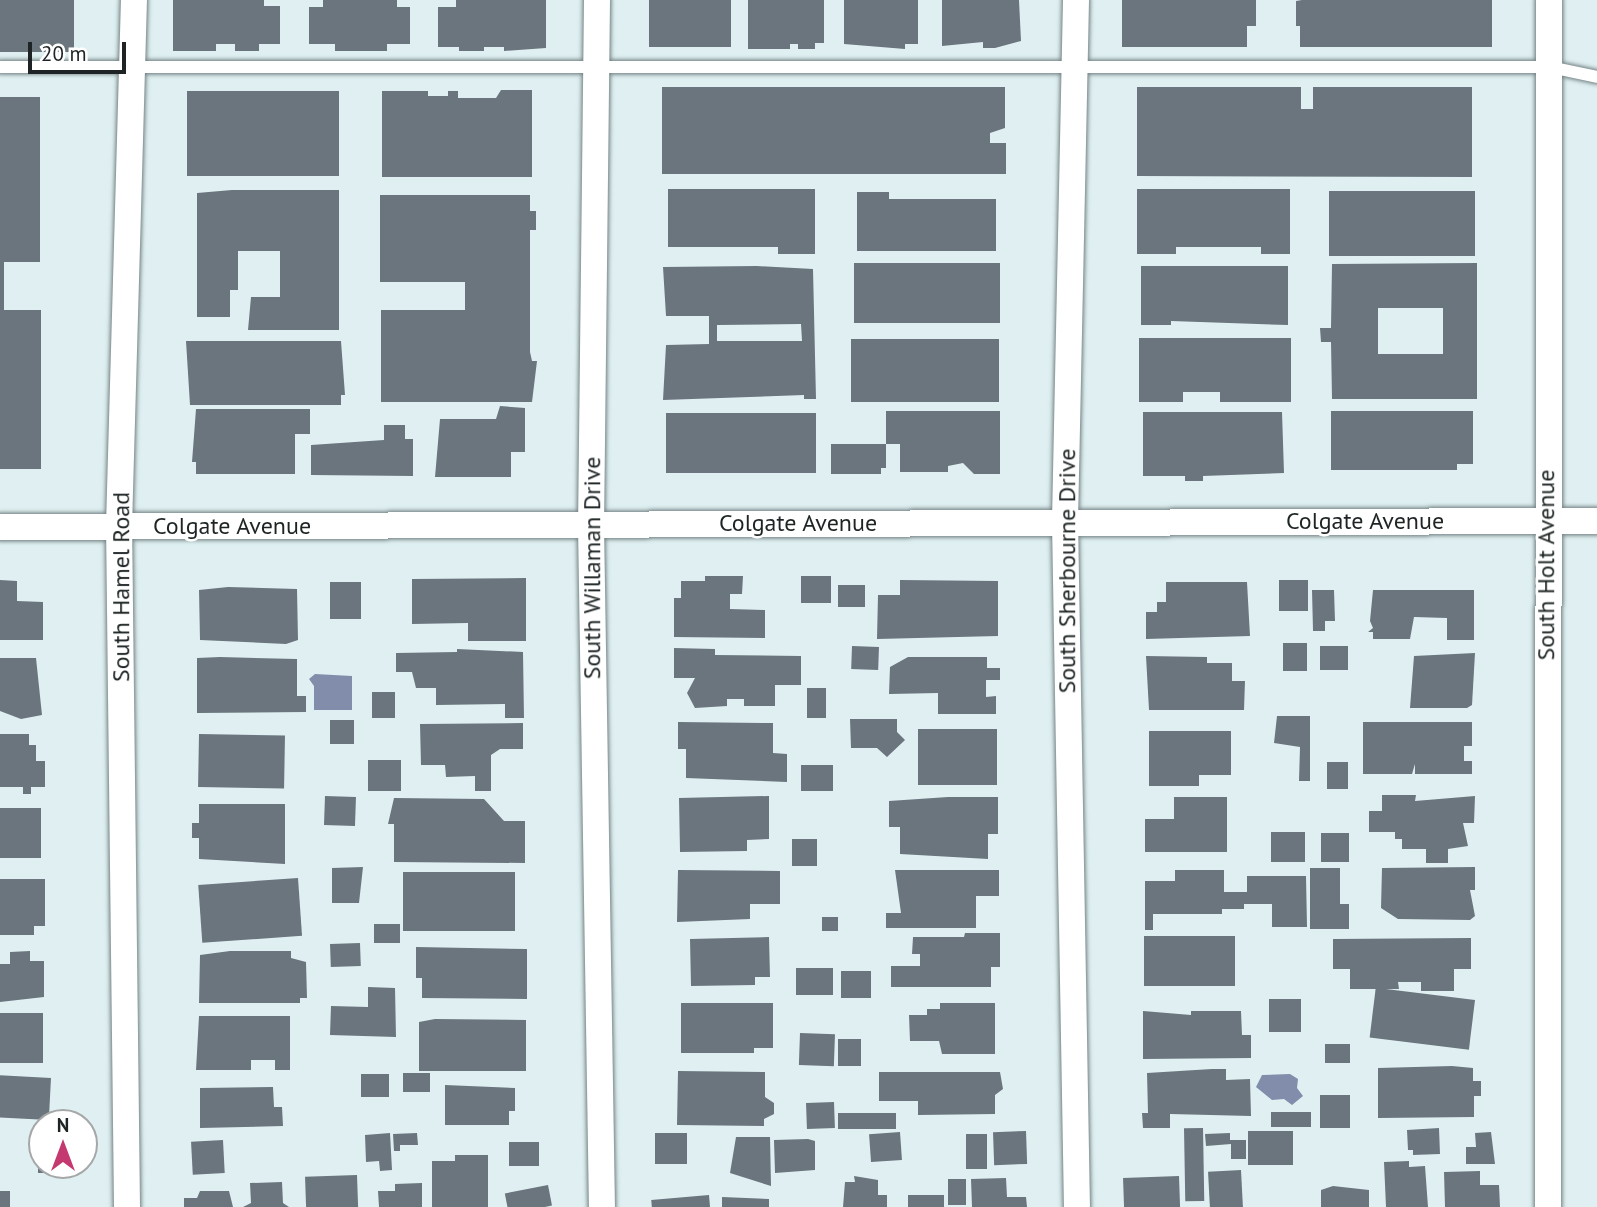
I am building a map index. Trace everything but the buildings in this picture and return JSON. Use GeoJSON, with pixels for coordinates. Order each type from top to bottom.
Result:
{"type":"FeatureCollection","features":[{"type":"Feature","properties":{"kind":"street","name":"South Hamel Road"},"geometry":{"type":"LineString","coordinates":[[127,1207],[119,526],[134,0]]}},
{"type":"Feature","properties":{"kind":"street","name":"South Willaman Drive"},"geometry":{"type":"LineString","coordinates":[[597,0],[591,525],[602,1207]]}},
{"type":"Feature","properties":{"kind":"street","name":"South Sherbourne Drive"},"geometry":{"type":"LineString","coordinates":[[1076,0],[1065,523],[1077,1207]]}},
{"type":"Feature","properties":{"kind":"street","name":"South Holt Avenue"},"geometry":{"type":"LineString","coordinates":[[1548,1207],[1545,1131],[1549,0]]}},
{"type":"Feature","properties":{"kind":"street","name":"Colgate Avenue"},"geometry":{"type":"LineString","coordinates":[[0,527],[1597,521]]}},
{"type":"Feature","properties":{"kind":"lane"},"geometry":{"type":"LineString","coordinates":[[0,67],[1550,67],[1597,77]]}},
{"type":"Feature","properties":{"kind":"water"},"geometry":{"type":"Polygon","coordinates":[[[315,674],[352,676],[352,710],[314,710],[314,686],[309,679],[315,674]]]}},
{"type":"Feature","properties":{"kind":"water"},"geometry":{"type":"Polygon","coordinates":[[[1290,1074],[1298,1079],[1297,1088],[1303,1096],[1292,1105],[1284,1099],[1272,1100],[1256,1087],[1262,1075],[1290,1074]]]}}]}
